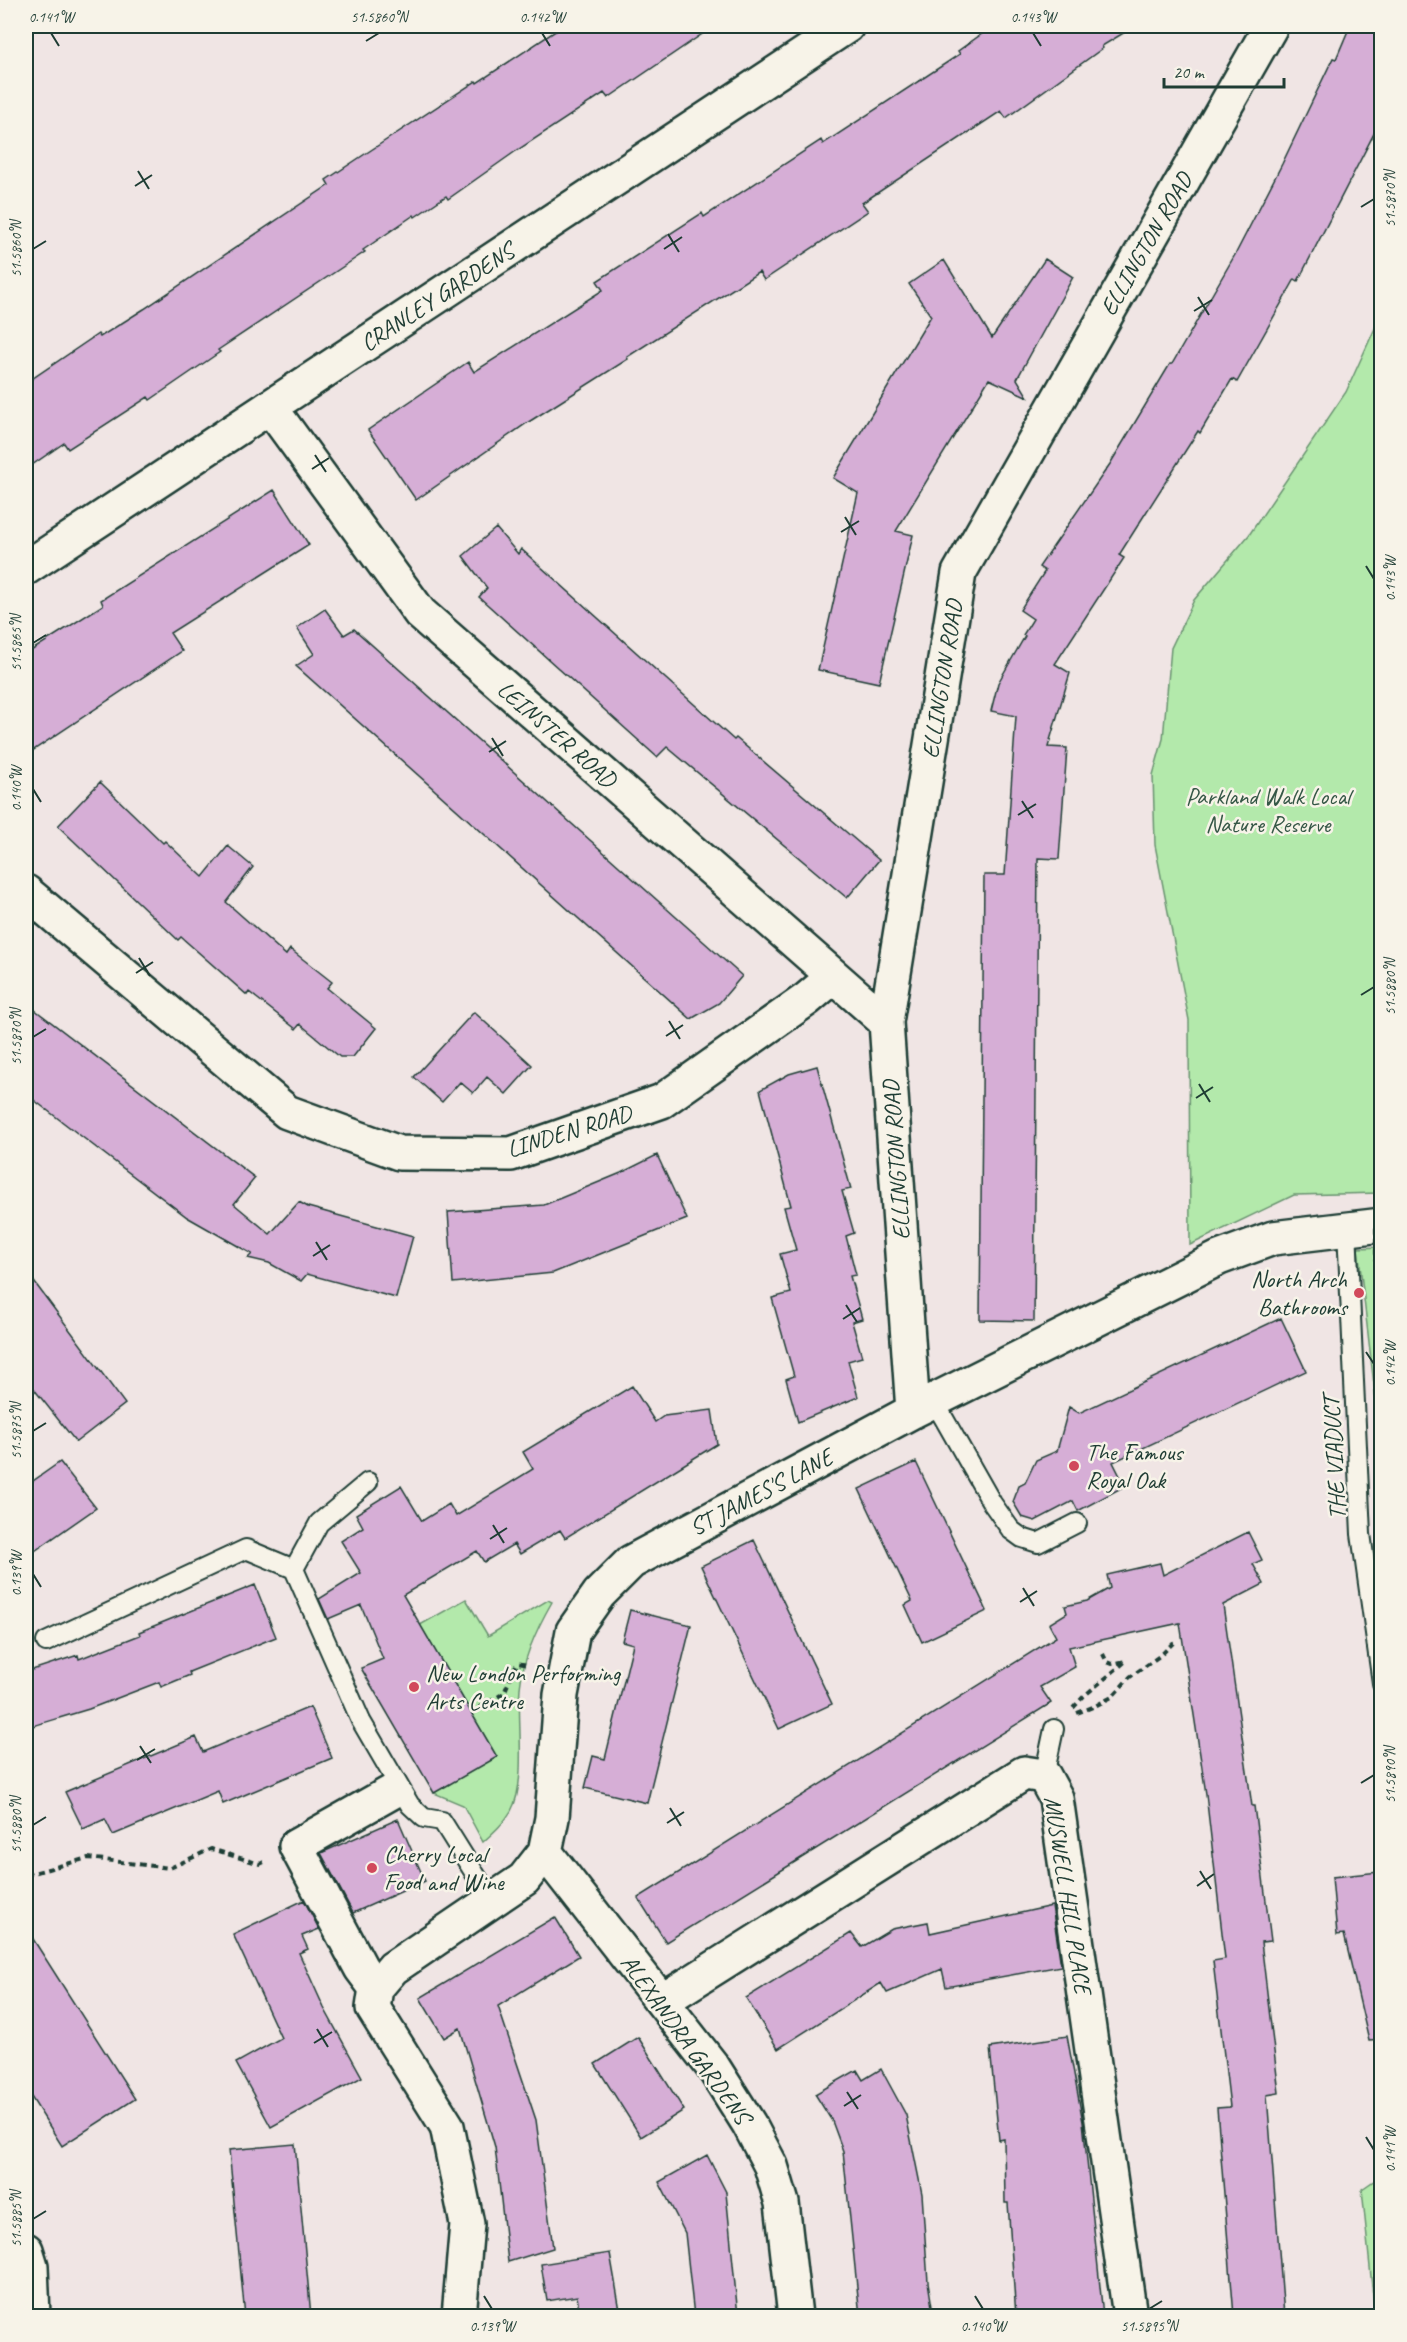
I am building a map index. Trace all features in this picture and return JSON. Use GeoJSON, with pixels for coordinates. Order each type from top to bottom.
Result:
{"type":"FeatureCollection","features":[{"type":"Feature","properties":{"kind":"street","name":"CRANLEY GARDENS"},"geometry":{"type":"LineString","coordinates":[[26,568],[847,26]]}},
{"type":"Feature","properties":{"kind":"street","name":"ELLINGTON ROAD"},"geometry":{"type":"LineString","coordinates":[[923,1406],[886,1022],[959,573],[1271,26]]}},
{"type":"Feature","properties":{"kind":"street","name":"LEINSTER ROAD"},"geometry":{"type":"LineString","coordinates":[[270,407],[420,613],[886,1022]]}},
{"type":"Feature","properties":{"kind":"street","name":"LINDEN ROAD"},"geometry":{"type":"LineString","coordinates":[[26,892],[287,1112],[399,1153],[511,1154],[662,1101],[807,999],[833,976]]}},
{"type":"Feature","properties":{"kind":"street","name":"ST JAMES'S LANE"},"geometry":{"type":"LineString","coordinates":[[376,1988],[393,1968],[524,1879],[545,1852],[552,1818],[561,1695],[573,1631],[599,1594],[631,1562],[923,1406],[1219,1258],[1273,1238],[1382,1225]]}},
{"type":"Feature","properties":{"kind":"street","name":"MUSWELL HILL PLACE"},"geometry":{"type":"LineString","coordinates":[[662,2001],[1024,1773],[1044,1776],[1056,1798],[1130,2316]]}},
{"type":"Feature","properties":{"kind":"street"},"geometry":{"type":"LineString","coordinates":[[390,1793],[296,1846],[361,1968],[376,1988],[373,2008],[447,2126],[467,2224],[459,2316]]}},
{"type":"Feature","properties":{"kind":"street","name":"ALEXANDRA GARDENS"},"geometry":{"type":"LineString","coordinates":[[545,1852],[713,2067],[749,2124],[771,2166],[782,2203],[795,2316]]}},
{"type":"Feature","properties":{"kind":"street"},"geometry":{"type":"LineString","coordinates":[[26,2250],[31,2266],[33,2316]]}},
{"type":"Feature","properties":{"kind":"lane","name":"THE VIADUCT"},"geometry":{"type":"LineString","coordinates":[[1347,1229],[1362,1534],[1382,1683]]}},
{"type":"Feature","properties":{"kind":"lane"},"geometry":{"type":"LineString","coordinates":[[923,1406],[1011,1530],[1022,1538],[1038,1544],[1077,1523]]}},
{"type":"Feature","properties":{"kind":"lane"},"geometry":{"type":"LineString","coordinates":[[294,1569],[319,1523],[368,1482]]}},
{"type":"Feature","properties":{"kind":"lane"},"geometry":{"type":"LineString","coordinates":[[46,1642],[246,1549],[294,1569],[361,1721],[410,1805],[424,1818],[442,1821],[492,1901]]}},
{"type":"Feature","properties":{"kind":"lane"},"geometry":{"type":"LineString","coordinates":[[1044,1776],[1054,1729]]}},
{"type":"Feature","properties":{"kind":"path"},"geometry":{"type":"LineString","coordinates":[[1382,1081],[1376,1166],[1376,1345],[1382,1376]]}},
{"type":"Feature","properties":{"kind":"path"},"geometry":{"type":"LineString","coordinates":[[1054,1729],[1075,1713],[1112,1697],[1130,1677],[1161,1655],[1173,1643],[1178,1642]]}},
{"type":"Feature","properties":{"kind":"path"},"geometry":{"type":"LineString","coordinates":[[1054,1729],[1084,1696],[1126,1661],[1112,1664],[1107,1662],[1103,1654]]}},
{"type":"Feature","properties":{"kind":"path"},"geometry":{"type":"LineString","coordinates":[[471,1713],[504,1693],[518,1663],[526,1665]]}},
{"type":"Feature","properties":{"kind":"path"},"geometry":{"type":"LineString","coordinates":[[26,1875],[87,1858],[170,1868],[211,1849],[260,1864],[296,1846]]}},
{"type":"Feature","properties":{"kind":"green space","name":"Parkland Walk Local Nature Reserve"},"geometry":{"type":"Polygon","coordinates":[[[1381,315],[1381,1193],[1294,1195],[1190,1245],[1189,1020],[1155,845],[1153,775],[1163,739],[1171,648],[1194,600],[1249,535],[1346,392],[1381,315]]]}},
{"type":"Feature","properties":{"kind":"green space"},"geometry":{"type":"Polygon","coordinates":[[[1382,1247],[1381,1445],[1358,1248],[1382,1247]]]}},
{"type":"Feature","properties":{"kind":"green space"},"geometry":{"type":"Polygon","coordinates":[[[466,1599],[488,1636],[548,1600],[552,1602],[541,1622],[524,1666],[519,1702],[520,1769],[516,1799],[505,1820],[483,1842],[463,1805],[434,1793],[497,1757],[420,1625],[466,1599]]]}},
{"type":"Feature","properties":{"kind":"green space"},"geometry":{"type":"Polygon","coordinates":[[[1381,2176],[1382,2316],[1375,2316],[1362,2189],[1381,2176]]]}},
{"type":"Feature","properties":{"kind":"building"},"geometry":{"type":"Polygon","coordinates":[[[563,26],[714,26],[608,98],[604,93],[448,199],[446,196],[415,217],[414,215],[363,250],[365,252],[218,350],[220,352],[150,400],[148,397],[68,449],[64,443],[26,469],[26,383],[98,334],[100,337],[144,309],[329,185],[326,180],[563,26]]]}},
{"type":"Feature","properties":{"kind":"building"},"geometry":{"type":"Polygon","coordinates":[[[993,26],[1135,26],[1102,46],[1103,48],[1006,118],[1001,111],[862,203],[868,211],[764,280],[759,272],[527,423],[416,500],[368,430],[468,362],[474,372],[603,290],[597,281],[702,213],[704,217],[821,140],[823,144],[960,54],[958,51],[993,26]]]}},
{"type":"Feature","properties":{"kind":"building"},"geometry":{"type":"Polygon","coordinates":[[[1350,26],[1382,26],[1382,118],[1298,281],[1295,279],[1237,382],[1232,379],[1200,433],[1198,431],[1119,555],[1124,558],[1055,664],[1070,673],[1048,747],[1067,748],[1059,859],[1038,858],[1034,1321],[980,1320],[984,875],[1005,875],[1016,716],[991,711],[998,683],[1033,619],[1020,610],[1045,571],[1039,567],[1110,464],[1172,364],[1236,253],[1333,58],[1336,59],[1350,26]]]}},
{"type":"Feature","properties":{"kind":"building"},"geometry":{"type":"Polygon","coordinates":[[[1045,259],[1073,277],[1017,379],[1028,397],[989,379],[896,531],[913,535],[879,683],[818,670],[858,493],[833,478],[931,316],[909,284],[944,260],[992,338],[1045,259]]]}},
{"type":"Feature","properties":{"kind":"building"},"geometry":{"type":"Polygon","coordinates":[[[274,490],[309,545],[170,633],[182,651],[26,755],[26,654],[103,605],[101,600],[274,490]]]}},
{"type":"Feature","properties":{"kind":"building"},"geometry":{"type":"Polygon","coordinates":[[[496,528],[518,554],[521,549],[734,740],[736,738],[879,860],[847,898],[667,747],[657,757],[479,597],[487,588],[463,556],[496,528]]]}},
{"type":"Feature","properties":{"kind":"building"},"geometry":{"type":"Polygon","coordinates":[[[325,609],[344,635],[354,629],[742,976],[719,1003],[691,1019],[296,666],[314,654],[297,628],[325,609]]]}},
{"type":"Feature","properties":{"kind":"building"},"geometry":{"type":"Polygon","coordinates":[[[100,782],[163,843],[165,841],[203,877],[228,846],[253,867],[226,902],[286,955],[290,949],[332,982],[327,988],[376,1028],[353,1057],[340,1057],[300,1024],[296,1029],[249,992],[247,995],[181,937],[178,940],[58,826],[100,782]]]}},
{"type":"Feature","properties":{"kind":"building"},"geometry":{"type":"Polygon","coordinates":[[[26,1003],[255,1178],[234,1204],[270,1234],[299,1202],[308,1207],[413,1236],[396,1298],[307,1274],[301,1281],[269,1263],[248,1258],[252,1254],[187,1217],[26,1094],[26,1003]]]}},
{"type":"Feature","properties":{"kind":"building"},"geometry":{"type":"Polygon","coordinates":[[[474,1012],[532,1065],[506,1094],[487,1077],[473,1093],[460,1082],[442,1102],[414,1077],[474,1012]]]}},
{"type":"Feature","properties":{"kind":"building"},"geometry":{"type":"Polygon","coordinates":[[[817,1066],[851,1189],[842,1191],[854,1233],[846,1236],[856,1275],[850,1276],[862,1319],[852,1322],[862,1357],[848,1361],[858,1397],[798,1422],[786,1379],[794,1376],[772,1298],[791,1293],[780,1254],[796,1250],[784,1207],[791,1206],[760,1090],[789,1074],[817,1066]]]}},
{"type":"Feature","properties":{"kind":"building"},"geometry":{"type":"Polygon","coordinates":[[[657,1155],[687,1219],[553,1273],[453,1283],[448,1212],[544,1205],[621,1173],[657,1155]]]}},
{"type":"Feature","properties":{"kind":"building"},"geometry":{"type":"Polygon","coordinates":[[[26,1271],[125,1404],[76,1442],[26,1379],[26,1271]]]}},
{"type":"Feature","properties":{"kind":"building"},"geometry":{"type":"Polygon","coordinates":[[[1281,1318],[1306,1371],[1113,1462],[1125,1486],[1078,1511],[1073,1501],[1035,1521],[1022,1517],[1013,1502],[1019,1486],[1025,1483],[1036,1460],[1057,1451],[1069,1407],[1079,1413],[1281,1318]]]}},
{"type":"Feature","properties":{"kind":"building"},"geometry":{"type":"Polygon","coordinates":[[[632,1386],[655,1422],[664,1416],[712,1410],[717,1444],[565,1538],[560,1530],[520,1554],[514,1544],[484,1562],[477,1551],[403,1595],[497,1757],[434,1793],[361,1668],[383,1659],[361,1605],[328,1619],[319,1599],[361,1573],[341,1541],[363,1527],[356,1514],[401,1486],[422,1521],[449,1504],[456,1516],[533,1469],[523,1452],[632,1386]]]}},
{"type":"Feature","properties":{"kind":"building"},"geometry":{"type":"Polygon","coordinates":[[[60,1462],[96,1508],[26,1557],[26,1486],[60,1462]]]}},
{"type":"Feature","properties":{"kind":"building"},"geometry":{"type":"Polygon","coordinates":[[[916,1462],[987,1611],[922,1642],[905,1605],[912,1601],[859,1489],[916,1462]]]}},
{"type":"Feature","properties":{"kind":"building"},"geometry":{"type":"Polygon","coordinates":[[[1248,1532],[1262,1560],[1253,1564],[1264,1584],[1223,1605],[1252,1806],[1254,1806],[1271,1941],[1261,1942],[1279,2093],[1267,2095],[1284,2316],[1234,2316],[1217,2108],[1230,2107],[1213,1961],[1225,1959],[1206,1794],[1180,1623],[1069,1647],[1075,1667],[1040,1687],[1051,1703],[666,1942],[638,1898],[1056,1637],[1049,1624],[1067,1613],[1065,1606],[1087,1601],[1110,1588],[1107,1575],[1160,1563],[1163,1575],[1248,1532]]]}},
{"type":"Feature","properties":{"kind":"building"},"geometry":{"type":"Polygon","coordinates":[[[754,1540],[832,1704],[779,1729],[701,1566],[754,1540]]]}},
{"type":"Feature","properties":{"kind":"building"},"geometry":{"type":"Polygon","coordinates":[[[255,1585],[276,1637],[189,1672],[190,1675],[161,1687],[159,1682],[89,1709],[26,1728],[26,1672],[78,1655],[79,1659],[255,1585]]]}},
{"type":"Feature","properties":{"kind":"building"},"geometry":{"type":"Polygon","coordinates":[[[630,1610],[691,1625],[647,1803],[585,1788],[593,1756],[605,1759],[633,1644],[622,1641],[630,1610]]]}},
{"type":"Feature","properties":{"kind":"building"},"geometry":{"type":"Polygon","coordinates":[[[310,1707],[332,1758],[223,1804],[218,1791],[113,1835],[105,1819],[83,1829],[65,1792],[196,1737],[203,1752],[310,1707]]]}},
{"type":"Feature","properties":{"kind":"building","name":"Cherry Local Food and Wine"},"geometry":{"type":"Polygon","coordinates":[[[398,1819],[425,1881],[353,1913],[321,1853],[398,1819]]]}},
{"type":"Feature","properties":{"kind":"building"},"geometry":{"type":"Polygon","coordinates":[[[1379,1872],[1382,1898],[1382,2040],[1369,2041],[1344,1934],[1337,1935],[1332,1877],[1379,1872]]]}},
{"type":"Feature","properties":{"kind":"building"},"geometry":{"type":"Polygon","coordinates":[[[304,1900],[319,1929],[302,1936],[308,1949],[299,1953],[324,2008],[362,2077],[271,2127],[236,2063],[281,2038],[233,1934],[304,1900]]]}},
{"type":"Feature","properties":{"kind":"building"},"geometry":{"type":"Polygon","coordinates":[[[1052,1906],[1061,1966],[946,1987],[942,1969],[887,1993],[881,1983],[778,2049],[746,1998],[851,1933],[862,1947],[892,1929],[928,1922],[930,1933],[1052,1906]]]}},
{"type":"Feature","properties":{"kind":"building"},"geometry":{"type":"Polygon","coordinates":[[[555,1917],[579,1956],[498,2006],[536,2120],[553,2248],[508,2262],[495,2147],[460,2028],[444,2038],[420,1998],[555,1917]]]}},
{"type":"Feature","properties":{"kind":"building"},"geometry":{"type":"Polygon","coordinates":[[[26,1928],[135,2099],[62,2146],[26,2089],[26,1928]]]}},
{"type":"Feature","properties":{"kind":"building"},"geometry":{"type":"Polygon","coordinates":[[[1067,2036],[1083,2122],[1103,2316],[1016,2316],[1008,2203],[1005,2203],[1004,2139],[999,2140],[990,2048],[1067,2036]]]}},
{"type":"Feature","properties":{"kind":"building"},"geometry":{"type":"Polygon","coordinates":[[[638,2037],[684,2110],[641,2137],[595,2064],[638,2037]]]}},
{"type":"Feature","properties":{"kind":"building"},"geometry":{"type":"Polygon","coordinates":[[[881,2069],[906,2115],[922,2194],[928,2282],[933,2313],[905,2314],[905,2316],[860,2316],[843,2151],[832,2121],[815,2094],[857,2070],[863,2080],[881,2069]]]}},
{"type":"Feature","properties":{"kind":"building"},"geometry":{"type":"Polygon","coordinates":[[[295,2144],[311,2316],[245,2316],[229,2150],[295,2144]]]}},
{"type":"Feature","properties":{"kind":"building"},"geometry":{"type":"Polygon","coordinates":[[[707,2155],[726,2192],[738,2316],[694,2316],[685,2233],[659,2182],[707,2155]]]}},
{"type":"Feature","properties":{"kind":"building"},"geometry":{"type":"Polygon","coordinates":[[[610,2253],[621,2316],[580,2316],[577,2296],[547,2301],[541,2264],[610,2253]]]}},
{"type":"Feature","properties":{"kind":"place","name":"North Arch Bathrooms"},"geometry":{"type":"Point","coordinates":[1359,1293]}},
{"type":"Feature","properties":{"kind":"place","name":"The Famous Royal Oak"},"geometry":{"type":"Point","coordinates":[1074,1466]}},
{"type":"Feature","properties":{"kind":"place","name":"New London Performing Arts Centre"},"geometry":{"type":"Point","coordinates":[414,1687]}},
{"type":"Feature","properties":{"kind":"place","name":"Cherry Local Food and Wine"},"geometry":{"type":"Point","coordinates":[372,1868]}}]}
